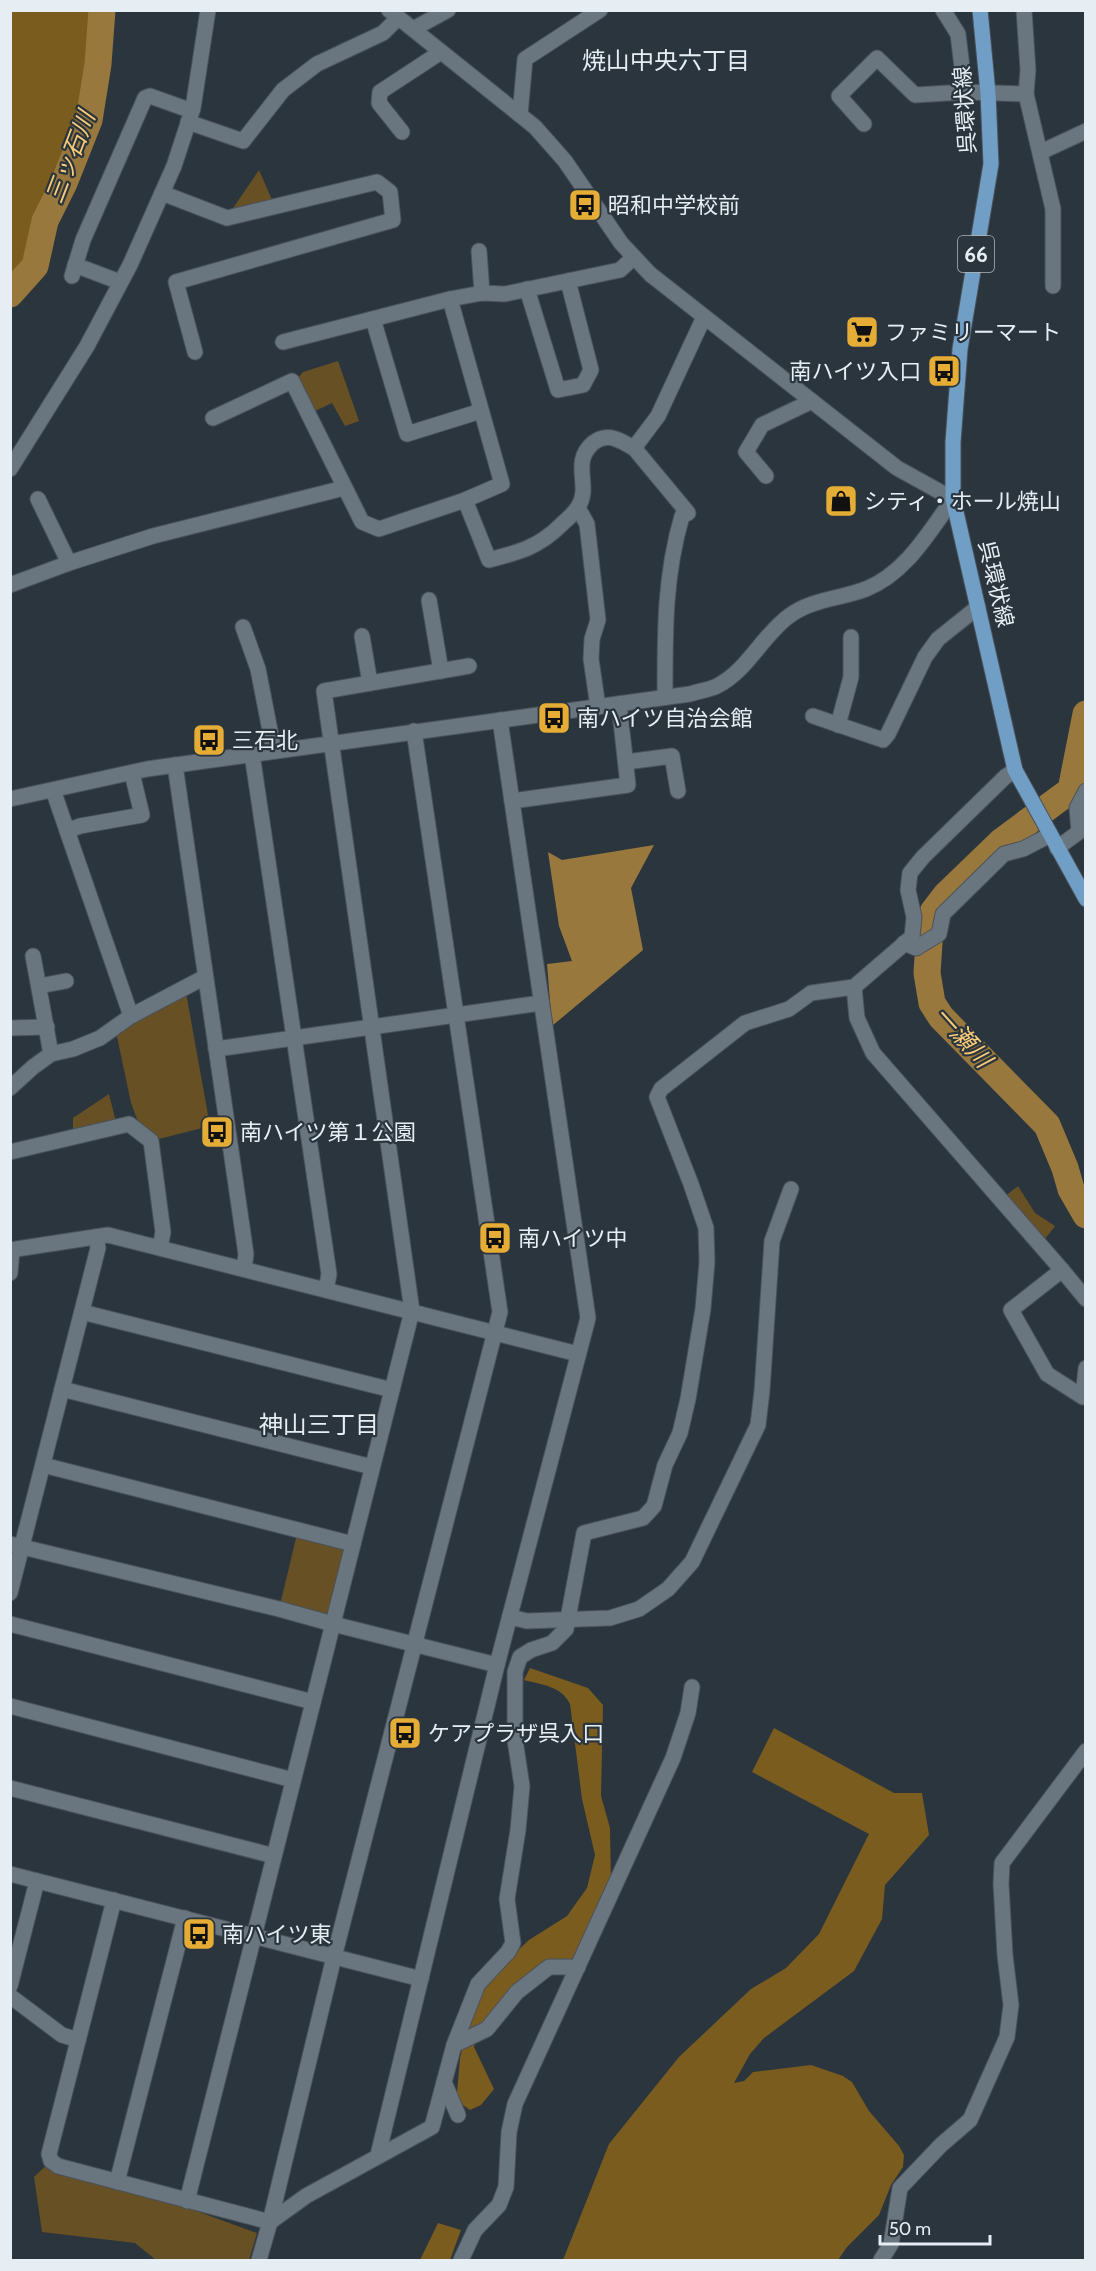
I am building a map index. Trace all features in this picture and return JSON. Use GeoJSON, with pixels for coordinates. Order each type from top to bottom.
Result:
{"type":"FeatureCollection","features":[{"type":"Feature","properties":{"kind":"main road","name":"呉環状線"},"geometry":{"type":"LineString","coordinates":[[980,10],[988,93],[991,164],[960,349],[953,442],[953,498],[1015,770],[1086,898]]}},
{"type":"Feature","properties":{"kind":"street"},"geometry":{"type":"LineString","coordinates":[[10,469],[87,346],[120,282],[174,166],[190,116],[207,10]]}},
{"type":"Feature","properties":{"kind":"street"},"geometry":{"type":"LineString","coordinates":[[413,29],[448,10]]}},
{"type":"Feature","properties":{"kind":"street"},"geometry":{"type":"LineString","coordinates":[[520,115],[525,59],[600,10]]}},
{"type":"Feature","properties":{"kind":"street"},"geometry":{"type":"LineString","coordinates":[[943,10],[958,34],[965,92]]}},
{"type":"Feature","properties":{"kind":"street"},"geometry":{"type":"LineString","coordinates":[[1024,10],[1028,70],[1026,94],[1053,209],[1053,286]]}},
{"type":"Feature","properties":{"kind":"street"},"geometry":{"type":"LineString","coordinates":[[10,799],[175,765],[690,694],[717,686],[735,673],[788,617],[808,605],[865,590],[886,579],[908,560],[953,498],[897,468],[650,274],[621,243],[565,161],[535,127],[393,14],[384,33],[317,64],[283,90],[243,141],[150,96],[145,98],[83,240],[74,270],[120,282]]}},
{"type":"Feature","properties":{"kind":"street"},"geometry":{"type":"LineString","coordinates":[[402,132],[379,103],[380,92],[441,52]]}},
{"type":"Feature","properties":{"kind":"street"},"geometry":{"type":"LineString","coordinates":[[864,124],[834,91],[877,58],[915,95],[965,92],[1026,94]]}},
{"type":"Feature","properties":{"kind":"street"},"geometry":{"type":"LineString","coordinates":[[1041,152],[1086,131]]}},
{"type":"Feature","properties":{"kind":"street"},"geometry":{"type":"LineString","coordinates":[[162,193],[227,218],[377,182],[390,192],[393,220],[176,282],[195,352]]}},
{"type":"Feature","properties":{"kind":"street"},"geometry":{"type":"LineString","coordinates":[[479,251],[482,293]]}},
{"type":"Feature","properties":{"kind":"street"},"geometry":{"type":"LineString","coordinates":[[283,342],[450,299],[482,293],[505,294],[620,270],[634,257]]}},
{"type":"Feature","properties":{"kind":"street"},"geometry":{"type":"LineString","coordinates":[[527,289],[558,390],[583,385],[591,370],[568,281]]}},
{"type":"Feature","properties":{"kind":"street"},"geometry":{"type":"LineString","coordinates":[[213,418],[292,381],[362,522],[379,529],[465,500],[502,484],[450,299]]}},
{"type":"Feature","properties":{"kind":"street"},"geometry":{"type":"LineString","coordinates":[[634,448],[658,416],[704,317]]}},
{"type":"Feature","properties":{"kind":"street"},"geometry":{"type":"LineString","coordinates":[[372,319],[407,434],[481,411]]}},
{"type":"Feature","properties":{"kind":"street"},"geometry":{"type":"LineString","coordinates":[[766,476],[746,452],[762,425],[812,401]]}},
{"type":"Feature","properties":{"kind":"street"},"geometry":{"type":"LineString","coordinates":[[465,500],[489,560],[526,551],[548,538],[578,508],[583,497],[580,464],[586,449],[599,439],[610,436],[634,448],[688,513],[682,516],[667,582],[665,697]]}},
{"type":"Feature","properties":{"kind":"street"},"geometry":{"type":"LineString","coordinates":[[10,585],[69,562],[153,536],[344,488]]}},
{"type":"Feature","properties":{"kind":"street"},"geometry":{"type":"LineString","coordinates":[[38,499],[69,562]]}},
{"type":"Feature","properties":{"kind":"street"},"geometry":{"type":"LineString","coordinates":[[578,508],[587,524],[598,620],[592,639],[591,659],[598,707]]}},
{"type":"Feature","properties":{"kind":"street"},"geometry":{"type":"LineString","coordinates":[[429,600],[441,671]]}},
{"type":"Feature","properties":{"kind":"street"},"geometry":{"type":"LineString","coordinates":[[813,716],[883,740],[925,657],[938,639],[978,607]]}},
{"type":"Feature","properties":{"kind":"street"},"geometry":{"type":"LineString","coordinates":[[243,627],[258,669],[274,751]]}},
{"type":"Feature","properties":{"kind":"street"},"geometry":{"type":"LineString","coordinates":[[362,636],[370,683]]}},
{"type":"Feature","properties":{"kind":"street"},"geometry":{"type":"LineString","coordinates":[[838,725],[851,677],[851,638]]}},
{"type":"Feature","properties":{"kind":"street"},"geometry":{"type":"LineString","coordinates":[[187,2201],[412,1311],[324,691],[469,666]]}},
{"type":"Feature","properties":{"kind":"street"},"geometry":{"type":"LineString","coordinates":[[512,801],[628,785],[620,704]]}},
{"type":"Feature","properties":{"kind":"street"},"geometry":{"type":"LineString","coordinates":[[378,2155],[497,1665],[588,1317],[500,720]]}},
{"type":"Feature","properties":{"kind":"street"},"geometry":{"type":"LineString","coordinates":[[259,2260],[334,1957],[500,1312],[414,731]]}},
{"type":"Feature","properties":{"kind":"street"},"geometry":{"type":"LineString","coordinates":[[252,754],[329,1274],[326,1290]]}},
{"type":"Feature","properties":{"kind":"street"},"geometry":{"type":"LineString","coordinates":[[626,762],[672,756],[678,791]]}},
{"type":"Feature","properties":{"kind":"street"},"geometry":{"type":"LineString","coordinates":[[175,765],[246,1254],[244,1269]]}},
{"type":"Feature","properties":{"kind":"street"},"geometry":{"type":"LineString","coordinates":[[270,2222],[306,2196],[432,2127],[454,2045],[478,1984],[508,1952],[513,1943],[507,1899],[518,1830],[522,1786],[515,1740],[515,1672],[520,1657],[531,1650],[552,1643],[566,1629],[584,1533],[642,1518],[654,1506],[665,1465],[680,1433],[688,1399],[694,1352],[703,1309],[707,1262],[706,1227],[657,1097],[661,1089],[745,1023],[789,1009],[811,993],[855,987],[912,937],[914,917],[908,890],[910,873],[923,857],[1015,770]]}},
{"type":"Feature","properties":{"kind":"street"},"geometry":{"type":"LineString","coordinates":[[67,831],[80,826],[142,815],[139,771]]}},
{"type":"Feature","properties":{"kind":"street"},"geometry":{"type":"LineString","coordinates":[[53,790],[131,1016]]}},
{"type":"Feature","properties":{"kind":"street"},"geometry":{"type":"LineString","coordinates":[[904,943],[916,948],[939,934],[943,914],[1004,854],[1052,838],[1079,832],[1077,808],[1086,791]]}},
{"type":"Feature","properties":{"kind":"street"},"geometry":{"type":"LineString","coordinates":[[33,956],[51,1054]]}},
{"type":"Feature","properties":{"kind":"street"},"geometry":{"type":"LineString","coordinates":[[10,1088],[33,1066],[51,1054],[73,1049],[100,1038],[131,1016],[205,977]]}},
{"type":"Feature","properties":{"kind":"street"},"geometry":{"type":"LineString","coordinates":[[39,986],[66,981]]}},
{"type":"Feature","properties":{"kind":"street"},"geometry":{"type":"LineString","coordinates":[[855,987],[856,1018],[873,1053],[1086,1299]]}},
{"type":"Feature","properties":{"kind":"street"},"geometry":{"type":"LineString","coordinates":[[216,1049],[541,1003]]}},
{"type":"Feature","properties":{"kind":"street"},"geometry":{"type":"LineString","coordinates":[[10,1028],[47,1027]]}},
{"type":"Feature","properties":{"kind":"street"},"geometry":{"type":"LineString","coordinates":[[10,1152],[129,1124],[151,1141],[163,1232],[160,1248]]}},
{"type":"Feature","properties":{"kind":"street"},"geometry":{"type":"LineString","coordinates":[[510,1617],[527,1621],[610,1618],[639,1610],[668,1588],[692,1562],[758,1425],[772,1242],[791,1189]]}},
{"type":"Feature","properties":{"kind":"street"},"geometry":{"type":"LineString","coordinates":[[10,1274],[11,1250],[108,1235],[578,1354]]}},
{"type":"Feature","properties":{"kind":"street"},"geometry":{"type":"LineString","coordinates":[[10,1593],[16,1545],[43,1465],[98,1248],[96,1237]]}},
{"type":"Feature","properties":{"kind":"street"},"geometry":{"type":"LineString","coordinates":[[1062,1270],[1011,1310],[1047,1374],[1083,1398],[1086,1368]]}},
{"type":"Feature","properties":{"kind":"street"},"geometry":{"type":"LineString","coordinates":[[82,1312],[392,1390]]}},
{"type":"Feature","properties":{"kind":"street"},"geometry":{"type":"LineString","coordinates":[[62,1389],[372,1467]]}},
{"type":"Feature","properties":{"kind":"street"},"geometry":{"type":"LineString","coordinates":[[43,1465],[352,1544]]}},
{"type":"Feature","properties":{"kind":"street"},"geometry":{"type":"LineString","coordinates":[[16,1545],[497,1665]]}},
{"type":"Feature","properties":{"kind":"street"},"geometry":{"type":"LineString","coordinates":[[10,1624],[313,1702]]}},
{"type":"Feature","properties":{"kind":"street"},"geometry":{"type":"LineString","coordinates":[[461,2260],[476,2230],[500,2205],[506,2187],[509,2132],[515,2104],[673,1758],[688,1713],[692,1687]]}},
{"type":"Feature","properties":{"kind":"street"},"geometry":{"type":"LineString","coordinates":[[10,1706],[293,1780]]}},
{"type":"Feature","properties":{"kind":"street"},"geometry":{"type":"LineString","coordinates":[[881,2260],[891,2244],[900,2188],[941,2145],[970,2120],[1007,2037],[1011,2005],[1005,1955],[1002,1863],[1086,1751]]}},
{"type":"Feature","properties":{"kind":"street"},"geometry":{"type":"LineString","coordinates":[[10,1788],[274,1856]]}},
{"type":"Feature","properties":{"kind":"street"},"geometry":{"type":"LineString","coordinates":[[10,1874],[421,1979]]}},
{"type":"Feature","properties":{"kind":"street"},"geometry":{"type":"LineString","coordinates":[[10,1986],[37,1881]]}},
{"type":"Feature","properties":{"kind":"street"},"geometry":{"type":"LineString","coordinates":[[114,1900],[49,2154],[51,2161],[58,2166],[270,2222]]}},
{"type":"Feature","properties":{"kind":"street"},"geometry":{"type":"LineString","coordinates":[[117,2182],[185,1918]]}},
{"type":"Feature","properties":{"kind":"street"},"geometry":{"type":"LineString","coordinates":[[454,2045],[487,2029],[517,1992],[549,1967],[578,1967]]}},
{"type":"Feature","properties":{"kind":"street"},"geometry":{"type":"LineString","coordinates":[[10,1996],[62,2035],[78,2040]]}},
{"type":"Feature","properties":{"kind":"street"},"geometry":{"type":"LineString","coordinates":[[444,2082],[458,2115]]}},
{"type":"Feature","properties":{"kind":"shaded area"},"geometry":{"type":"Polygon","coordinates":[[[11,10],[113,11],[74,147],[48,209],[26,272],[11,289],[11,10]]]}},
{"type":"Feature","properties":{"kind":"shaded area"},"geometry":{"type":"Polygon","coordinates":[[[259,170],[273,202],[229,214],[259,170]]]}},
{"type":"Feature","properties":{"kind":"shaded area"},"geometry":{"type":"Polygon","coordinates":[[[338,361],[359,421],[345,426],[332,403],[311,413],[296,380],[303,372],[338,361]]]}},
{"type":"Feature","properties":{"kind":"shaded area"},"geometry":{"type":"Polygon","coordinates":[[[654,845],[631,888],[643,950],[552,1026],[547,964],[572,961],[559,926],[548,852],[562,860],[654,845]]]}},
{"type":"Feature","properties":{"kind":"shaded area"},"geometry":{"type":"Polygon","coordinates":[[[185,987],[210,1126],[151,1141],[143,1135],[131,1103],[115,1027],[185,987]]]}},
{"type":"Feature","properties":{"kind":"shaded area"},"geometry":{"type":"Polygon","coordinates":[[[109,1094],[117,1126],[73,1137],[73,1118],[109,1094]]]}},
{"type":"Feature","properties":{"kind":"shaded area"},"geometry":{"type":"Polygon","coordinates":[[[1018,1186],[1035,1213],[1055,1226],[1042,1243],[1004,1197],[1018,1186]]]}},
{"type":"Feature","properties":{"kind":"shaded area"},"geometry":{"type":"Polygon","coordinates":[[[298,1530],[353,1544],[333,1624],[279,1609],[298,1530]]]}},
{"type":"Feature","properties":{"kind":"shaded area"},"geometry":{"type":"Polygon","coordinates":[[[530,1668],[588,1688],[603,1705],[601,1796],[610,1828],[611,1883],[576,1958],[553,1962],[514,1984],[476,2036],[474,2047],[494,2089],[481,2105],[470,2110],[460,2103],[457,2093],[460,2058],[468,2024],[489,1977],[529,1940],[567,1916],[587,1888],[595,1855],[582,1799],[570,1704],[562,1693],[545,1685],[524,1680],[530,1668]]]}},
{"type":"Feature","properties":{"kind":"shaded area"},"geometry":{"type":"Polygon","coordinates":[[[774,1728],[894,1793],[922,1793],[929,1835],[885,1885],[882,1919],[854,1971],[764,2038],[750,2054],[734,2083],[744,2081],[753,2072],[811,2065],[843,2076],[852,2082],[869,2111],[899,2146],[904,2155],[903,2167],[891,2185],[879,2215],[847,2247],[838,2260],[563,2260],[609,2144],[679,2057],[751,1989],[786,1968],[819,1934],[869,1834],[752,1772],[774,1728]]]}},
{"type":"Feature","properties":{"kind":"shaded area"},"geometry":{"type":"Polygon","coordinates":[[[51,2161],[117,2182],[257,2233],[249,2260],[156,2260],[135,2243],[42,2232],[34,2177],[51,2161]]]}},
{"type":"Feature","properties":{"kind":"shaded area"},"geometry":{"type":"Polygon","coordinates":[[[438,2223],[461,2230],[450,2260],[420,2260],[438,2223]]]}},
{"type":"Feature","properties":{"kind":"waterway","name":"三ッ石川"},"geometry":{"type":"LineString","coordinates":[[10,294],[35,266],[45,221],[64,183],[89,120],[98,64],[102,10]]}},
{"type":"Feature","properties":{"kind":"waterway","name":"一瀬川"},"geometry":{"type":"LineString","coordinates":[[1086,714],[1071,790],[1002,841],[946,895],[933,912],[927,973],[932,1003],[941,1017],[1047,1125],[1071,1189],[1086,1215]]}},
{"type":"Feature","properties":{"kind":"place","name":"昭和中学校前"},"geometry":{"type":"Point","coordinates":[585,205]}},
{"type":"Feature","properties":{"kind":"place","name":"ファミリーマート"},"geometry":{"type":"Point","coordinates":[862,332]}},
{"type":"Feature","properties":{"kind":"place","name":"南ハイツ入口"},"geometry":{"type":"Point","coordinates":[944,371]}},
{"type":"Feature","properties":{"kind":"place","name":"シティ・ホール焼山"},"geometry":{"type":"Point","coordinates":[841,501]}},
{"type":"Feature","properties":{"kind":"place","name":"南ハイツ自治会館"},"geometry":{"type":"Point","coordinates":[554,718]}},
{"type":"Feature","properties":{"kind":"place","name":"三石北"},"geometry":{"type":"Point","coordinates":[209,740]}},
{"type":"Feature","properties":{"kind":"place","name":"南ハイツ第１公園"},"geometry":{"type":"Point","coordinates":[217,1132]}},
{"type":"Feature","properties":{"kind":"place","name":"南ハイツ中"},"geometry":{"type":"Point","coordinates":[495,1238]}},
{"type":"Feature","properties":{"kind":"place","name":"ケアプラザ呉入口"},"geometry":{"type":"Point","coordinates":[405,1733]}},
{"type":"Feature","properties":{"kind":"place","name":"南ハイツ東"},"geometry":{"type":"Point","coordinates":[199,1934]}},
{"type":"Feature","properties":{"kind":"district","name":"焼山中央六丁目"},"geometry":{"type":"Point","coordinates":[666,60]}},
{"type":"Feature","properties":{"kind":"district","name":"神山三丁目"},"geometry":{"type":"Point","coordinates":[319,1424]}}]}
